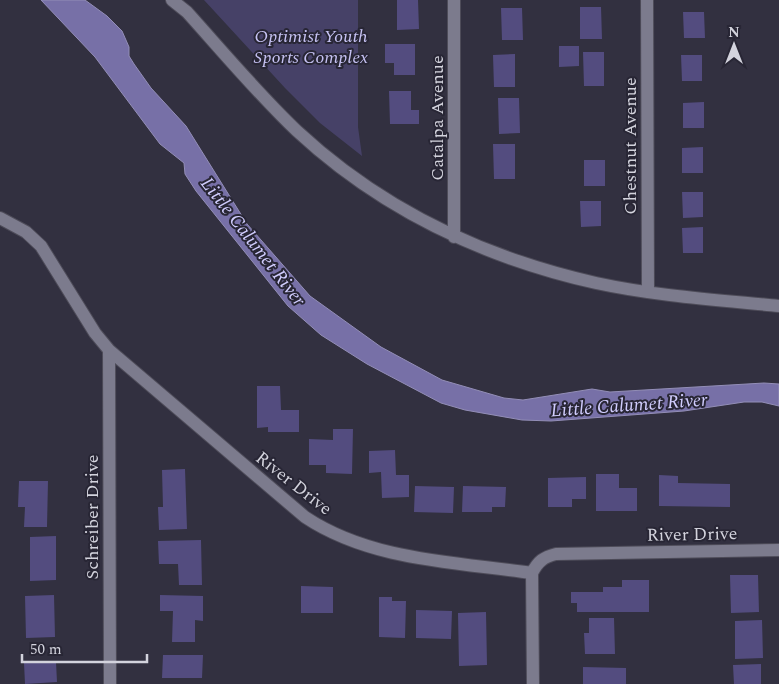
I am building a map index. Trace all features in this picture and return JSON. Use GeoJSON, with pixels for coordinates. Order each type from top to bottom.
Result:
{"type":"FeatureCollection","features":[{"type":"Feature","properties":{"kind":"street"},"geometry":{"type":"LineString","coordinates":[[172,0],[187,12],[275,109],[320,151],[375,192],[454,237],[504,258],[597,283],[648,292],[779,306]]}},
{"type":"Feature","properties":{"kind":"street","name":"Catalpa Avenue"},"geometry":{"type":"LineString","coordinates":[[454,0],[454,237]]}},
{"type":"Feature","properties":{"kind":"street","name":"Chestnut Avenue"},"geometry":{"type":"LineString","coordinates":[[647,0],[648,292]]}},
{"type":"Feature","properties":{"kind":"street","name":"River Drive"},"geometry":{"type":"LineString","coordinates":[[0,218],[26,232],[41,246],[95,333],[109,350],[305,517],[323,529],[344,538],[384,551],[532,573],[537,564],[545,557],[556,554],[779,550]]}},
{"type":"Feature","properties":{"kind":"street","name":"Schreiber Drive"},"geometry":{"type":"LineString","coordinates":[[109,350],[110,684]]}},
{"type":"Feature","properties":{"kind":"street"},"geometry":{"type":"LineString","coordinates":[[532,573],[533,684]]}},
{"type":"Feature","properties":{"kind":"green space","name":"Optimist Youth Sports Complex"},"geometry":{"type":"Polygon","coordinates":[[[204,0],[358,0],[358,127],[362,156],[320,123],[204,0]]]}},
{"type":"Feature","properties":{"kind":"water","name":"Little Calumet River"},"geometry":{"type":"Polygon","coordinates":[[[41,0],[85,0],[107,16],[122,31],[129,47],[129,56],[134,64],[151,88],[186,126],[247,224],[310,296],[381,347],[442,380],[504,398],[523,400],[592,389],[610,392],[764,383],[779,384],[779,406],[762,402],[744,402],[684,411],[551,421],[522,420],[465,410],[441,403],[367,364],[321,335],[288,306],[196,191],[185,174],[184,163],[160,144],[95,57],[41,0]]]}},
{"type":"Feature","properties":{"kind":"building"},"geometry":{"type":"Polygon","coordinates":[[[397,0],[418,0],[419,29],[397,30],[397,0]]]}},
{"type":"Feature","properties":{"kind":"building"},"geometry":{"type":"Polygon","coordinates":[[[580,7],[601,7],[602,39],[580,39],[580,7]]]}},
{"type":"Feature","properties":{"kind":"building"},"geometry":{"type":"Polygon","coordinates":[[[501,8],[522,8],[523,40],[502,40],[501,8]]]}},
{"type":"Feature","properties":{"kind":"building"},"geometry":{"type":"Polygon","coordinates":[[[683,12],[704,12],[705,38],[684,38],[683,12]]]}},
{"type":"Feature","properties":{"kind":"building"},"geometry":{"type":"Polygon","coordinates":[[[385,44],[415,44],[415,75],[394,75],[394,63],[385,63],[385,44]]]}},
{"type":"Feature","properties":{"kind":"building"},"geometry":{"type":"Polygon","coordinates":[[[559,46],[579,46],[579,66],[559,67],[559,46]]]}},
{"type":"Feature","properties":{"kind":"building"},"geometry":{"type":"Polygon","coordinates":[[[583,52],[604,52],[604,86],[584,86],[583,52]]]}},
{"type":"Feature","properties":{"kind":"building"},"geometry":{"type":"Polygon","coordinates":[[[515,54],[515,87],[494,87],[493,55],[515,54]]]}},
{"type":"Feature","properties":{"kind":"building"},"geometry":{"type":"Polygon","coordinates":[[[681,55],[702,55],[702,81],[682,81],[681,55]]]}},
{"type":"Feature","properties":{"kind":"building"},"geometry":{"type":"Polygon","coordinates":[[[389,91],[411,91],[411,110],[419,110],[419,124],[390,124],[389,91]]]}},
{"type":"Feature","properties":{"kind":"building"},"geometry":{"type":"Polygon","coordinates":[[[498,98],[519,98],[520,133],[499,134],[498,98]]]}},
{"type":"Feature","properties":{"kind":"building"},"geometry":{"type":"Polygon","coordinates":[[[704,102],[704,128],[683,128],[683,103],[704,102]]]}},
{"type":"Feature","properties":{"kind":"building"},"geometry":{"type":"Polygon","coordinates":[[[493,144],[515,144],[515,179],[494,179],[493,144]]]}},
{"type":"Feature","properties":{"kind":"building"},"geometry":{"type":"Polygon","coordinates":[[[703,147],[703,173],[682,173],[682,148],[703,147]]]}},
{"type":"Feature","properties":{"kind":"building"},"geometry":{"type":"Polygon","coordinates":[[[584,160],[605,160],[605,186],[584,186],[584,160]]]}},
{"type":"Feature","properties":{"kind":"building"},"geometry":{"type":"Polygon","coordinates":[[[682,192],[703,192],[703,217],[683,218],[682,192]]]}},
{"type":"Feature","properties":{"kind":"building"},"geometry":{"type":"Polygon","coordinates":[[[580,201],[601,201],[601,226],[581,227],[580,201]]]}},
{"type":"Feature","properties":{"kind":"building"},"geometry":{"type":"Polygon","coordinates":[[[703,227],[703,253],[683,253],[682,228],[703,227]]]}},
{"type":"Feature","properties":{"kind":"building"},"geometry":{"type":"Polygon","coordinates":[[[257,386],[280,386],[281,410],[299,410],[299,432],[268,432],[268,427],[257,428],[257,386]]]}},
{"type":"Feature","properties":{"kind":"building"},"geometry":{"type":"Polygon","coordinates":[[[333,429],[353,429],[352,474],[326,473],[326,465],[309,465],[309,439],[333,440],[333,429]]]}},
{"type":"Feature","properties":{"kind":"building"},"geometry":{"type":"Polygon","coordinates":[[[395,450],[396,475],[409,475],[409,497],[382,498],[381,472],[369,473],[369,451],[395,450]]]}},
{"type":"Feature","properties":{"kind":"building"},"geometry":{"type":"Polygon","coordinates":[[[185,469],[187,529],[159,530],[158,507],[163,507],[162,470],[185,469]]]}},
{"type":"Feature","properties":{"kind":"building"},"geometry":{"type":"Polygon","coordinates":[[[596,474],[619,474],[619,488],[637,488],[637,511],[596,511],[596,474]]]}},
{"type":"Feature","properties":{"kind":"building"},"geometry":{"type":"Polygon","coordinates":[[[659,475],[678,476],[678,483],[730,484],[730,507],[659,506],[659,475]]]}},
{"type":"Feature","properties":{"kind":"building"},"geometry":{"type":"Polygon","coordinates":[[[586,477],[586,499],[572,499],[572,507],[548,507],[548,478],[586,477]]]}},
{"type":"Feature","properties":{"kind":"building"},"geometry":{"type":"Polygon","coordinates":[[[19,481],[48,481],[47,527],[24,527],[25,507],[18,507],[19,481]]]}},
{"type":"Feature","properties":{"kind":"building"},"geometry":{"type":"Polygon","coordinates":[[[415,486],[454,487],[453,513],[414,512],[415,486]]]}},
{"type":"Feature","properties":{"kind":"building"},"geometry":{"type":"Polygon","coordinates":[[[463,486],[506,487],[505,507],[492,507],[492,512],[462,512],[463,486]]]}},
{"type":"Feature","properties":{"kind":"building"},"geometry":{"type":"Polygon","coordinates":[[[56,536],[56,580],[30,581],[30,537],[56,536]]]}},
{"type":"Feature","properties":{"kind":"building"},"geometry":{"type":"Polygon","coordinates":[[[201,540],[202,585],[179,585],[178,564],[159,564],[158,541],[201,540]]]}},
{"type":"Feature","properties":{"kind":"building"},"geometry":{"type":"Polygon","coordinates":[[[730,575],[758,575],[759,612],[731,613],[730,575]]]}},
{"type":"Feature","properties":{"kind":"building"},"geometry":{"type":"Polygon","coordinates":[[[622,580],[649,580],[649,612],[577,612],[577,603],[571,603],[571,592],[603,592],[603,587],[622,587],[622,580]]]}},
{"type":"Feature","properties":{"kind":"building"},"geometry":{"type":"Polygon","coordinates":[[[301,586],[333,587],[333,613],[301,613],[301,586]]]}},
{"type":"Feature","properties":{"kind":"building"},"geometry":{"type":"Polygon","coordinates":[[[54,595],[55,637],[26,638],[25,596],[54,595]]]}},
{"type":"Feature","properties":{"kind":"building"},"geometry":{"type":"Polygon","coordinates":[[[160,595],[203,596],[203,621],[195,620],[195,642],[172,642],[173,611],[160,611],[160,595]]]}},
{"type":"Feature","properties":{"kind":"building"},"geometry":{"type":"Polygon","coordinates":[[[379,597],[392,597],[392,601],[406,601],[405,638],[379,637],[379,597]]]}},
{"type":"Feature","properties":{"kind":"building"},"geometry":{"type":"Polygon","coordinates":[[[416,610],[452,611],[451,639],[416,638],[416,610]]]}},
{"type":"Feature","properties":{"kind":"building"},"geometry":{"type":"Polygon","coordinates":[[[486,612],[487,665],[459,666],[458,613],[486,612]]]}},
{"type":"Feature","properties":{"kind":"building"},"geometry":{"type":"Polygon","coordinates":[[[589,618],[614,618],[615,654],[585,654],[584,633],[589,633],[589,618]]]}},
{"type":"Feature","properties":{"kind":"building"},"geometry":{"type":"Polygon","coordinates":[[[762,620],[763,658],[735,659],[735,621],[762,620]]]}},
{"type":"Feature","properties":{"kind":"building"},"geometry":{"type":"Polygon","coordinates":[[[163,655],[203,655],[202,678],[162,678],[163,655]]]}},
{"type":"Feature","properties":{"kind":"building"},"geometry":{"type":"Polygon","coordinates":[[[56,662],[57,682],[25,684],[24,663],[56,662]]]}},
{"type":"Feature","properties":{"kind":"building"},"geometry":{"type":"Polygon","coordinates":[[[761,664],[761,684],[734,684],[733,665],[761,664]]]}},
{"type":"Feature","properties":{"kind":"building"},"geometry":{"type":"Polygon","coordinates":[[[583,667],[626,668],[626,684],[583,684],[583,667]]]}}]}
